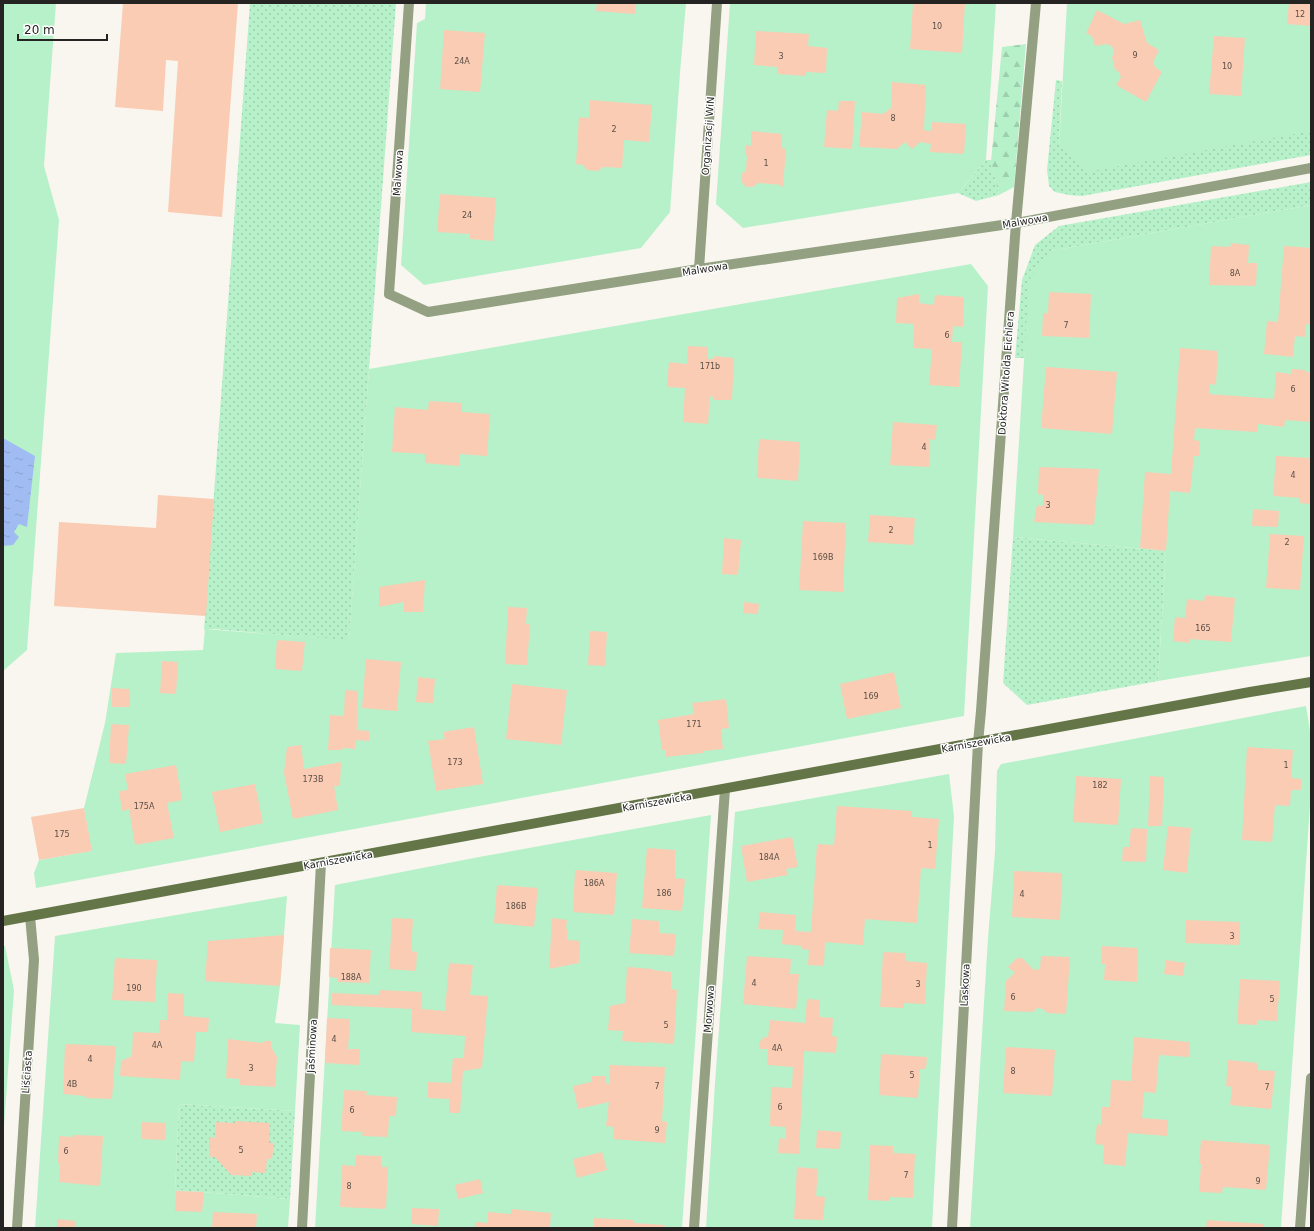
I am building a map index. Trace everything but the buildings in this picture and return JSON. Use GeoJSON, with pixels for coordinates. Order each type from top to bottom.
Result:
{"type":"FeatureCollection","features":[{"type":"Feature","properties":{"kind":"street","name":"Malwowa"},"geometry":{"type":"LineString","coordinates":[[409,3],[389,294],[428,312],[699,269],[1016,223],[1311,168]]}},
{"type":"Feature","properties":{"kind":"street","name":"Organizacji WiN"},"geometry":{"type":"LineString","coordinates":[[699,269],[717,3]]}},
{"type":"Feature","properties":{"kind":"street","name":"Doktora Witolda Eichlera"},"geometry":{"type":"LineString","coordinates":[[978,743],[983,695],[1016,223],[1036,3]]}},
{"type":"Feature","properties":{"kind":"street","name":"Karniszewicka"},"geometry":{"type":"LineString","coordinates":[[3,921],[1311,682]]}},
{"type":"Feature","properties":{"kind":"street","name":"Laskowa"},"geometry":{"type":"LineString","coordinates":[[952,1228],[978,743]]}},
{"type":"Feature","properties":{"kind":"street","name":"Morwowa"},"geometry":{"type":"LineString","coordinates":[[694,1228],[725,789]]}},
{"type":"Feature","properties":{"kind":"street","name":"Jaśminowa"},"geometry":{"type":"LineString","coordinates":[[302,1228],[321,863]]}},
{"type":"Feature","properties":{"kind":"street","name":"Liściasta"},"geometry":{"type":"LineString","coordinates":[[17,1228],[34,960],[30,916]]}},
{"type":"Feature","properties":{"kind":"street"},"geometry":{"type":"LineString","coordinates":[[1300,1228],[1311,1078]]}},
{"type":"Feature","properties":{"kind":"green space"},"geometry":{"type":"Polygon","coordinates":[[[3,3],[56,3],[44,166],[59,220],[27,650],[3,671],[3,3]]]}},
{"type":"Feature","properties":{"kind":"green space"},"geometry":{"type":"Polygon","coordinates":[[[250,3],[396,3],[349,641],[214,629],[204,630],[250,3]]]}},
{"type":"Feature","properties":{"kind":"green space"},"geometry":{"type":"Polygon","coordinates":[[[426,3],[686,3],[670,212],[641,248],[424,285],[401,265],[417,23],[425,19],[426,3]]]}},
{"type":"Feature","properties":{"kind":"green space"},"geometry":{"type":"Polygon","coordinates":[[[730,3],[996,3],[986,160],[958,193],[743,228],[716,204],[730,3]]]}},
{"type":"Feature","properties":{"kind":"green space"},"geometry":{"type":"Polygon","coordinates":[[[1067,3],[1311,3],[1311,131],[1086,172],[1059,145],[1067,3]]]}},
{"type":"Feature","properties":{"kind":"green space"},"geometry":{"type":"Polygon","coordinates":[[[1026,44],[1014,187],[999,195],[991,161],[1002,47],[1026,44]]]}},
{"type":"Feature","properties":{"kind":"green space"},"geometry":{"type":"Polygon","coordinates":[[[1056,80],[1062,81],[1059,145],[1311,131],[1311,155],[1082,196],[1055,192],[1049,186],[1047,170],[1056,80]]]}},
{"type":"Feature","properties":{"kind":"green space"},"geometry":{"type":"Polygon","coordinates":[[[986,160],[991,160],[999,195],[976,201],[958,193],[986,160]]]}},
{"type":"Feature","properties":{"kind":"green space"},"geometry":{"type":"Polygon","coordinates":[[[1311,182],[1311,205],[1050,251],[1024,358],[1015,358],[1022,280],[1035,245],[1059,226],[1311,182]]]}},
{"type":"Feature","properties":{"kind":"green space"},"geometry":{"type":"Polygon","coordinates":[[[1311,205],[1311,656],[1158,681],[1166,551],[1013,537],[1029,280],[1050,251],[1311,205]]]}},
{"type":"Feature","properties":{"kind":"green space"},"geometry":{"type":"Polygon","coordinates":[[[971,264],[988,286],[964,716],[36,888],[34,873],[39,860],[91,851],[84,808],[105,723],[116,653],[203,650],[205,629],[349,640],[369,369],[971,264]]]}},
{"type":"Feature","properties":{"kind":"green space"},"geometry":{"type":"Polygon","coordinates":[[[1013,537],[1166,551],[1158,681],[1027,705],[1003,683],[1013,537]]]}},
{"type":"Feature","properties":{"kind":"green space"},"geometry":{"type":"Polygon","coordinates":[[[1306,706],[1311,737],[1311,790],[1281,1228],[970,1228],[988,938],[995,852],[997,771],[1001,764],[1306,706]]]}},
{"type":"Feature","properties":{"kind":"green space"},"geometry":{"type":"Polygon","coordinates":[[[949,774],[954,816],[932,1228],[706,1228],[735,812],[949,774]]]}},
{"type":"Feature","properties":{"kind":"green space"},"geometry":{"type":"Polygon","coordinates":[[[711,815],[682,1228],[315,1228],[335,885],[711,815]]]}},
{"type":"Feature","properties":{"kind":"green space"},"geometry":{"type":"Polygon","coordinates":[[[287,896],[280,986],[275,1023],[300,1025],[295,1111],[179,1104],[175,1190],[290,1199],[288,1228],[35,1228],[55,936],[287,896]]]}},
{"type":"Feature","properties":{"kind":"green space"},"geometry":{"type":"Polygon","coordinates":[[[3,946],[5,946],[14,990],[3,1139],[3,946]]]}},
{"type":"Feature","properties":{"kind":"green space"},"geometry":{"type":"Polygon","coordinates":[[[179,1104],[295,1111],[290,1199],[175,1190],[179,1104]]]}},
{"type":"Feature","properties":{"kind":"water"},"geometry":{"type":"Polygon","coordinates":[[[3,438],[35,456],[27,527],[19,524],[14,532],[19,537],[13,545],[3,546],[3,438]]]}}]}
